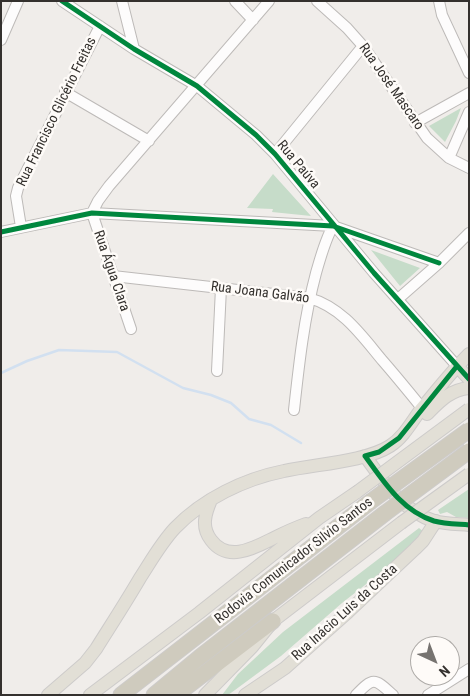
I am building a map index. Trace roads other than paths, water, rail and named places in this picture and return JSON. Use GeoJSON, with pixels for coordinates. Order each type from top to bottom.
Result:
{"type":"FeatureCollection","features":[{"type":"Feature","properties":{"kind":"highway","name":"Rodovia Comunicador Silvio Santos"},"geometry":{"type":"LineString","coordinates":[[121,695],[370,502],[469,430]]}},
{"type":"Feature","properties":{"kind":"highway","name":"Rodovia Comunicador Silvio Santos"},"geometry":{"type":"LineString","coordinates":[[154,695],[200,656],[469,451]]}},
{"type":"Feature","properties":{"kind":"highway"},"geometry":{"type":"LineString","coordinates":[[176,695],[273,621]]}},
{"type":"Feature","properties":{"kind":"main road"},"geometry":{"type":"LineString","coordinates":[[404,433],[422,408],[469,354]]}},
{"type":"Feature","properties":{"kind":"main road"},"geometry":{"type":"LineString","coordinates":[[457,366],[469,379]]}},
{"type":"Feature","properties":{"kind":"main road"},"geometry":{"type":"LineString","coordinates":[[48,695],[85,663],[96,649],[159,548],[174,529],[201,506],[234,487],[256,478],[282,471],[366,456],[389,446],[421,421],[441,399],[449,394],[469,388]]}},
{"type":"Feature","properties":{"kind":"main road"},"geometry":{"type":"LineString","coordinates":[[90,695],[199,613],[319,518],[469,409]]}},
{"type":"Feature","properties":{"kind":"main road"},"geometry":{"type":"LineString","coordinates":[[366,456],[386,484],[415,513],[436,521],[469,525]]}},
{"type":"Feature","properties":{"kind":"main road"},"geometry":{"type":"LineString","coordinates":[[205,695],[252,647],[273,621],[401,523],[469,474]]}},
{"type":"Feature","properties":{"kind":"main road"},"geometry":{"type":"LineString","coordinates":[[211,500],[204,516],[207,534],[217,547],[231,552],[246,551],[288,530],[319,518]]}},
{"type":"Feature","properties":{"kind":"main road","name":"Rua Inácio Luis da Costa"},"geometry":{"type":"LineString","coordinates":[[245,695],[285,668],[348,612],[423,541],[436,521]]}},
{"type":"Feature","properties":{"kind":"street"},"geometry":{"type":"LineString","coordinates":[[1,40],[18,1]]}},
{"type":"Feature","properties":{"kind":"street","name":"Rua Paúva"},"geometry":{"type":"LineString","coordinates":[[62,1],[134,50],[197,86],[275,154],[333,226],[457,366]]}},
{"type":"Feature","properties":{"kind":"street"},"geometry":{"type":"LineString","coordinates":[[122,1],[125,20],[134,50]]}},
{"type":"Feature","properties":{"kind":"street"},"geometry":{"type":"LineString","coordinates":[[235,1],[253,20]]}},
{"type":"Feature","properties":{"kind":"street"},"geometry":{"type":"LineString","coordinates":[[92,213],[109,186],[269,1]]}},
{"type":"Feature","properties":{"kind":"street","name":"Rua José Mascaro"},"geometry":{"type":"LineString","coordinates":[[317,1],[347,28],[363,46],[427,138],[448,158],[469,168]]}},
{"type":"Feature","properties":{"kind":"street"},"geometry":{"type":"LineString","coordinates":[[439,1],[442,15],[469,73]]}},
{"type":"Feature","properties":{"kind":"street","name":"Rua Francisco Glicério Freitas"},"geometry":{"type":"LineString","coordinates":[[21,227],[16,196],[18,188],[100,26]]}},
{"type":"Feature","properties":{"kind":"street"},"geometry":{"type":"LineString","coordinates":[[275,154],[363,46]]}},
{"type":"Feature","properties":{"kind":"street"},"geometry":{"type":"LineString","coordinates":[[65,92],[149,141]]}},
{"type":"Feature","properties":{"kind":"street"},"geometry":{"type":"LineString","coordinates":[[415,123],[469,93]]}},
{"type":"Feature","properties":{"kind":"street"},"geometry":{"type":"LineString","coordinates":[[448,158],[469,112]]}},
{"type":"Feature","properties":{"kind":"street"},"geometry":{"type":"LineString","coordinates":[[1,232],[92,213],[333,226],[439,263]]}},
{"type":"Feature","properties":{"kind":"street","name":"Rua Água Clara"},"geometry":{"type":"LineString","coordinates":[[92,213],[131,329]]}},
{"type":"Feature","properties":{"kind":"street"},"geometry":{"type":"LineString","coordinates":[[294,410],[309,298],[326,238],[333,226]]}},
{"type":"Feature","properties":{"kind":"street"},"geometry":{"type":"LineString","coordinates":[[398,299],[439,263],[469,233]]}},
{"type":"Feature","properties":{"kind":"street","name":"Rua Joana Galvão"},"geometry":{"type":"LineString","coordinates":[[113,276],[309,298],[320,301],[348,321],[422,408]]}},
{"type":"Feature","properties":{"kind":"street"},"geometry":{"type":"LineString","coordinates":[[217,371],[221,288]]}},
{"type":"Feature","properties":{"kind":"street"},"geometry":{"type":"LineString","coordinates":[[428,695],[469,670]]}},
{"type":"Feature","properties":{"kind":"street"},"geometry":{"type":"LineString","coordinates":[[356,695],[365,685],[373,681],[378,682],[394,695]]}},
{"type":"Feature","properties":{"kind":"waterway"},"geometry":{"type":"LineString","coordinates":[[1,373],[27,361],[59,350],[117,352],[183,388],[211,395],[231,403],[249,419],[271,425],[301,443]]}}]}
